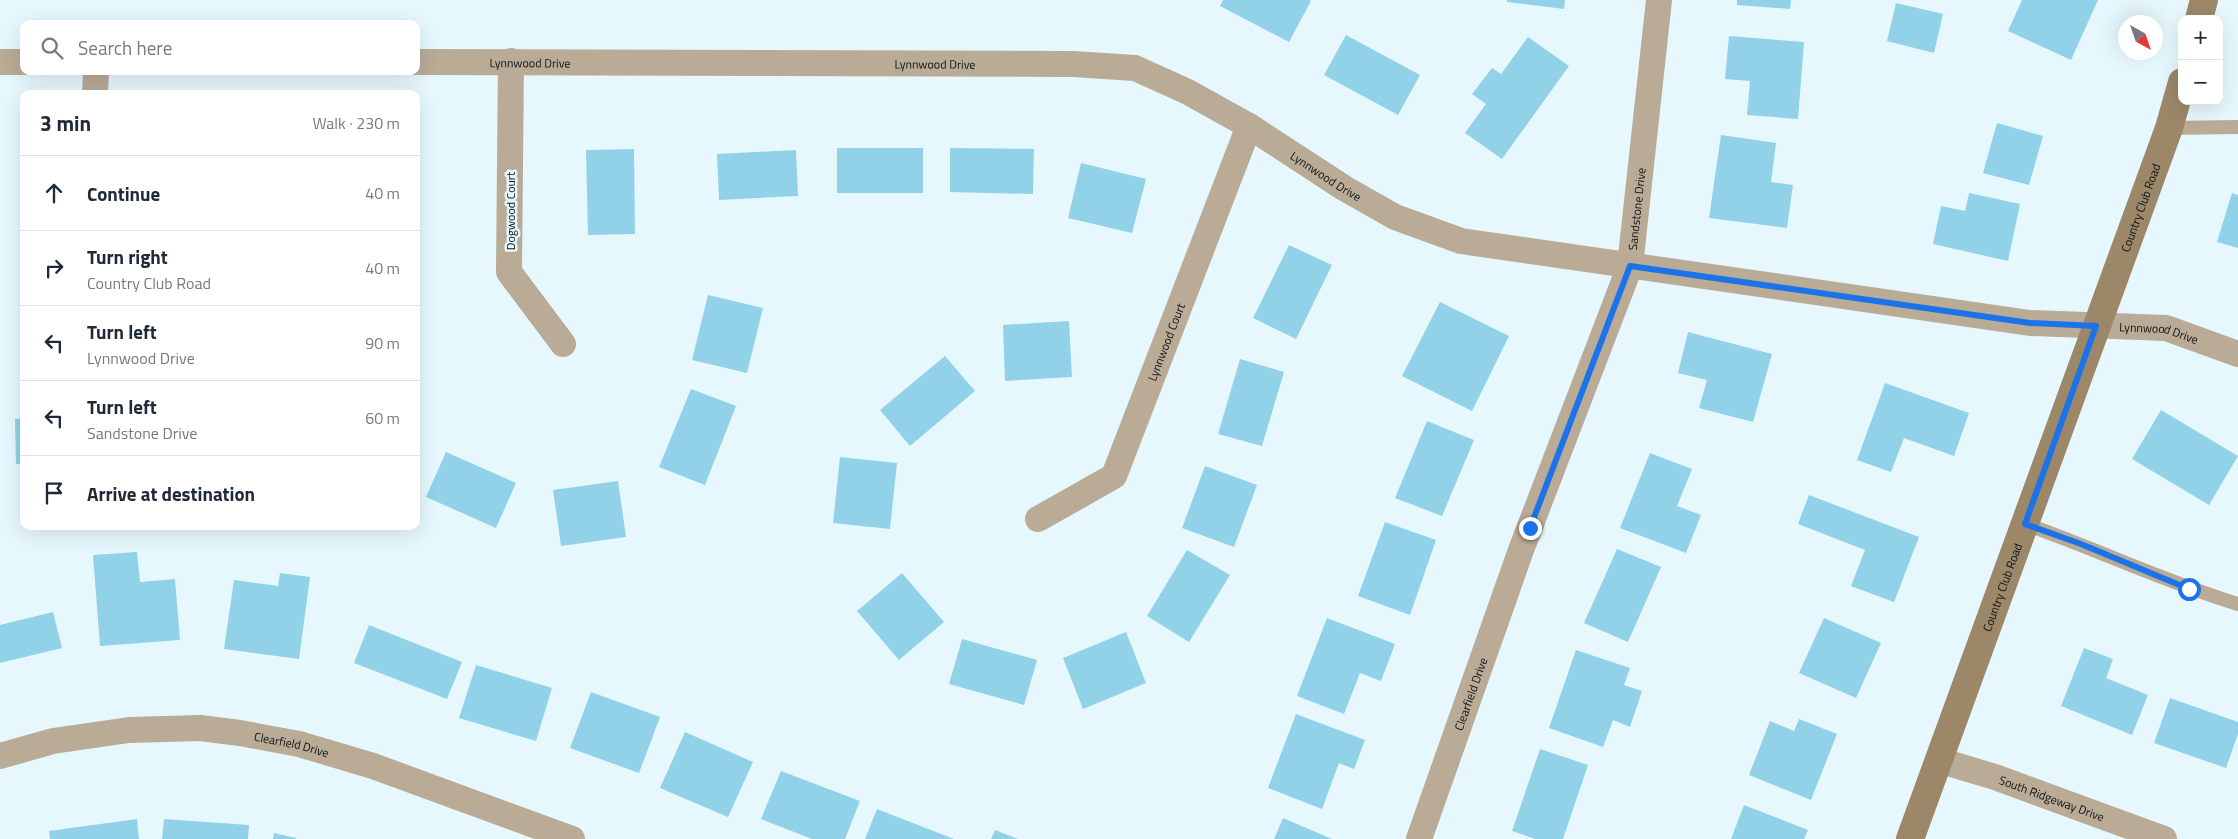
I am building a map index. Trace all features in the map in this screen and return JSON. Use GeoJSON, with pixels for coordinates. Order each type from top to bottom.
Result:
{"type":"FeatureCollection","features":[{"type":"Feature","properties":{"kind":"main road"},"geometry":{"type":"LineString","coordinates":[[2200,15],[2204,0]]}},
{"type":"Feature","properties":{"kind":"main road","name":"Country Club Road"},"geometry":{"type":"LineString","coordinates":[[1910,839],[2169,128],[2178,96]]}},
{"type":"Feature","properties":{"kind":"street","name":"Sandstone Drive"},"geometry":{"type":"LineString","coordinates":[[1521,550],[1630,266],[1658,0]]}},
{"type":"Feature","properties":{"kind":"street","name":"Dogwood Court"},"geometry":{"type":"LineString","coordinates":[[511,61],[509,272],[563,344]]}},
{"type":"Feature","properties":{"kind":"street"},"geometry":{"type":"LineString","coordinates":[[0,62],[20,62]]}},
{"type":"Feature","properties":{"kind":"street","name":"Lynnwood Drive"},"geometry":{"type":"LineString","coordinates":[[420,62],[1064,64],[1135,68],[1188,92],[1249,126],[1344,188],[1395,218],[1461,241],[2030,323],[2166,328],[2238,354]]}},
{"type":"Feature","properties":{"kind":"street"},"geometry":{"type":"LineString","coordinates":[[95,90],[96,75]]}},
{"type":"Feature","properties":{"kind":"street","name":"Lynnwood Court"},"geometry":{"type":"LineString","coordinates":[[1038,519],[1114,476],[1249,126]]}},
{"type":"Feature","properties":{"kind":"street","name":"Clearfield Drive"},"geometry":{"type":"LineString","coordinates":[[1419,839],[1521,550]]}},
{"type":"Feature","properties":{"kind":"street","name":"Clearfield Drive"},"geometry":{"type":"LineString","coordinates":[[0,756],[53,741],[129,730],[200,728],[240,733],[300,744],[373,766],[572,839]]}},
{"type":"Feature","properties":{"kind":"street","name":"South Ridgeway Drive"},"geometry":{"type":"LineString","coordinates":[[1938,760],[1995,778],[2164,839]]}},
{"type":"Feature","properties":{"kind":"lane"},"geometry":{"type":"LineString","coordinates":[[2169,128],[2238,127]]}},
{"type":"Feature","properties":{"kind":"lane"},"geometry":{"type":"LineString","coordinates":[[2025,524],[2081,544],[2189,589],[2238,604]]}},
{"type":"Feature","properties":{"kind":"building"},"geometry":{"type":"Polygon","coordinates":[[[1223,0],[1311,1],[1289,42],[1220,6],[1223,0]]]}},
{"type":"Feature","properties":{"kind":"building"},"geometry":{"type":"Polygon","coordinates":[[[1507,0],[1565,0],[1564,9],[1507,2],[1507,0]]]}},
{"type":"Feature","properties":{"kind":"building"},"geometry":{"type":"Polygon","coordinates":[[[1737,0],[1791,0],[1790,9],[1737,5],[1737,0]]]}},
{"type":"Feature","properties":{"kind":"building"},"geometry":{"type":"Polygon","coordinates":[[[2022,0],[2098,0],[2071,60],[2008,31],[2022,0]]]}},
{"type":"Feature","properties":{"kind":"building"},"geometry":{"type":"Polygon","coordinates":[[[1896,3],[1943,14],[1934,53],[1887,41],[1896,3]]]}},
{"type":"Feature","properties":{"kind":"building"},"geometry":{"type":"Polygon","coordinates":[[[1346,35],[1420,75],[1398,115],[1324,75],[1346,35]]]}},
{"type":"Feature","properties":{"kind":"building"},"geometry":{"type":"Polygon","coordinates":[[[1729,36],[1804,42],[1798,119],[1747,115],[1750,81],[1725,79],[1729,36]]]}},
{"type":"Feature","properties":{"kind":"building"},"geometry":{"type":"Polygon","coordinates":[[[1528,37],[1569,66],[1502,159],[1465,133],[1486,104],[1472,94],[1492,68],[1501,74],[1528,37]]]}},
{"type":"Feature","properties":{"kind":"building"},"geometry":{"type":"Polygon","coordinates":[[[1997,123],[2043,136],[2029,185],[1983,173],[1997,123]]]}},
{"type":"Feature","properties":{"kind":"building"},"geometry":{"type":"Polygon","coordinates":[[[1721,135],[1776,143],[1771,182],[1793,185],[1787,228],[1709,218],[1721,135]]]}},
{"type":"Feature","properties":{"kind":"building"},"geometry":{"type":"Polygon","coordinates":[[[837,148],[923,148],[923,193],[837,193],[837,148]]]}},
{"type":"Feature","properties":{"kind":"building"},"geometry":{"type":"Polygon","coordinates":[[[950,148],[1034,149],[1033,194],[950,192],[950,148]]]}},
{"type":"Feature","properties":{"kind":"building"},"geometry":{"type":"Polygon","coordinates":[[[634,149],[635,234],[588,235],[586,150],[634,149]]]}},
{"type":"Feature","properties":{"kind":"building"},"geometry":{"type":"Polygon","coordinates":[[[796,150],[798,196],[719,200],[717,154],[796,150]]]}},
{"type":"Feature","properties":{"kind":"building"},"geometry":{"type":"Polygon","coordinates":[[[1081,163],[1146,179],[1132,233],[1068,218],[1081,163]]]}},
{"type":"Feature","properties":{"kind":"building"},"geometry":{"type":"Polygon","coordinates":[[[1969,193],[2020,204],[2008,261],[1933,244],[1941,206],[1965,211],[1969,193]]]}},
{"type":"Feature","properties":{"kind":"building"},"geometry":{"type":"Polygon","coordinates":[[[2232,193],[2238,195],[2238,248],[2217,242],[2232,193]]]}},
{"type":"Feature","properties":{"kind":"building"},"geometry":{"type":"Polygon","coordinates":[[[1289,245],[1332,265],[1296,339],[1253,318],[1289,245]]]}},
{"type":"Feature","properties":{"kind":"building"},"geometry":{"type":"Polygon","coordinates":[[[708,295],[763,308],[747,373],[692,360],[708,295]]]}},
{"type":"Feature","properties":{"kind":"building"},"geometry":{"type":"Polygon","coordinates":[[[1440,302],[1509,336],[1472,411],[1402,376],[1440,302]]]}},
{"type":"Feature","properties":{"kind":"building"},"geometry":{"type":"Polygon","coordinates":[[[1069,321],[1072,377],[1005,381],[1003,325],[1069,321]]]}},
{"type":"Feature","properties":{"kind":"building"},"geometry":{"type":"Polygon","coordinates":[[[1688,332],[1772,354],[1753,422],[1699,408],[1707,380],[1678,373],[1688,332]]]}},
{"type":"Feature","properties":{"kind":"building"},"geometry":{"type":"Polygon","coordinates":[[[945,356],[975,391],[910,446],[880,410],[945,356]]]}},
{"type":"Feature","properties":{"kind":"building"},"geometry":{"type":"Polygon","coordinates":[[[1240,359],[1284,372],[1262,446],[1218,434],[1240,359]]]}},
{"type":"Feature","properties":{"kind":"building"},"geometry":{"type":"Polygon","coordinates":[[[1885,383],[1969,413],[1954,456],[1904,438],[1891,472],[1857,460],[1885,383]]]}},
{"type":"Feature","properties":{"kind":"building"},"geometry":{"type":"Polygon","coordinates":[[[691,389],[736,406],[705,485],[659,467],[691,389]]]}},
{"type":"Feature","properties":{"kind":"building"},"geometry":{"type":"Polygon","coordinates":[[[2161,410],[2238,456],[2209,505],[2132,459],[2161,410]]]}},
{"type":"Feature","properties":{"kind":"building"},"geometry":{"type":"Polygon","coordinates":[[[20,418],[20,464],[16,464],[15,419],[20,418]]]}},
{"type":"Feature","properties":{"kind":"building"},"geometry":{"type":"Polygon","coordinates":[[[1427,421],[1474,440],[1442,516],[1395,498],[1427,421]]]}},
{"type":"Feature","properties":{"kind":"building"},"geometry":{"type":"Polygon","coordinates":[[[446,452],[516,483],[496,528],[426,497],[446,452]]]}},
{"type":"Feature","properties":{"kind":"building"},"geometry":{"type":"Polygon","coordinates":[[[1650,453],[1692,469],[1677,506],[1701,515],[1686,553],[1620,528],[1650,453]]]}},
{"type":"Feature","properties":{"kind":"building"},"geometry":{"type":"Polygon","coordinates":[[[840,457],[897,463],[890,529],[833,523],[840,457]]]}},
{"type":"Feature","properties":{"kind":"building"},"geometry":{"type":"Polygon","coordinates":[[[1205,466],[1257,485],[1234,547],[1182,528],[1205,466]]]}},
{"type":"Feature","properties":{"kind":"building"},"geometry":{"type":"Polygon","coordinates":[[[618,481],[626,537],[561,546],[553,490],[618,481]]]}},
{"type":"Feature","properties":{"kind":"building"},"geometry":{"type":"Polygon","coordinates":[[[1809,495],[1919,537],[1894,602],[1851,586],[1865,550],[1798,524],[1809,495]]]}},
{"type":"Feature","properties":{"kind":"building"},"geometry":{"type":"Polygon","coordinates":[[[1385,522],[1436,540],[1410,615],[1358,596],[1385,522]]]}},
{"type":"Feature","properties":{"kind":"building"},"geometry":{"type":"Polygon","coordinates":[[[1617,549],[1661,567],[1628,642],[1584,623],[1617,549]]]}},
{"type":"Feature","properties":{"kind":"building"},"geometry":{"type":"Polygon","coordinates":[[[1187,550],[1230,575],[1189,642],[1147,616],[1187,550]]]}},
{"type":"Feature","properties":{"kind":"building"},"geometry":{"type":"Polygon","coordinates":[[[137,552],[140,582],[175,579],[180,640],[100,646],[93,555],[137,552]]]}},
{"type":"Feature","properties":{"kind":"building"},"geometry":{"type":"Polygon","coordinates":[[[280,573],[310,577],[299,659],[224,649],[234,580],[278,586],[280,573]]]}},
{"type":"Feature","properties":{"kind":"building"},"geometry":{"type":"Polygon","coordinates":[[[902,573],[944,622],[899,660],[857,611],[902,573]]]}},
{"type":"Feature","properties":{"kind":"building"},"geometry":{"type":"Polygon","coordinates":[[[53,612],[62,648],[0,663],[0,625],[53,612]]]}},
{"type":"Feature","properties":{"kind":"building"},"geometry":{"type":"Polygon","coordinates":[[[1327,618],[1395,644],[1381,681],[1360,673],[1344,714],[1297,696],[1327,618]]]}},
{"type":"Feature","properties":{"kind":"building"},"geometry":{"type":"Polygon","coordinates":[[[1824,618],[1881,643],[1856,698],[1799,673],[1824,618]]]}},
{"type":"Feature","properties":{"kind":"building"},"geometry":{"type":"Polygon","coordinates":[[[369,625],[462,662],[447,699],[354,663],[369,625]]]}},
{"type":"Feature","properties":{"kind":"building"},"geometry":{"type":"Polygon","coordinates":[[[1126,632],[1146,683],[1083,709],[1063,658],[1126,632]]]}},
{"type":"Feature","properties":{"kind":"building"},"geometry":{"type":"Polygon","coordinates":[[[962,639],[1037,660],[1024,705],[949,684],[962,639]]]}},
{"type":"Feature","properties":{"kind":"building"},"geometry":{"type":"Polygon","coordinates":[[[2084,648],[2113,659],[2106,678],[2148,695],[2132,735],[2061,706],[2084,648]]]}},
{"type":"Feature","properties":{"kind":"building"},"geometry":{"type":"Polygon","coordinates":[[[1576,650],[1630,668],[1624,685],[1642,691],[1630,727],[1613,720],[1603,747],[1549,728],[1576,650]]]}},
{"type":"Feature","properties":{"kind":"building"},"geometry":{"type":"Polygon","coordinates":[[[476,665],[552,688],[536,741],[459,718],[476,665]]]}},
{"type":"Feature","properties":{"kind":"building"},"geometry":{"type":"Polygon","coordinates":[[[591,692],[660,717],[639,773],[570,748],[591,692]]]}},
{"type":"Feature","properties":{"kind":"building"},"geometry":{"type":"Polygon","coordinates":[[[2170,698],[2238,722],[2238,734],[2226,768],[2154,743],[2170,698]]]}},
{"type":"Feature","properties":{"kind":"building"},"geometry":{"type":"Polygon","coordinates":[[[1296,714],[1365,740],[1354,769],[1339,763],[1322,809],[1268,788],[1296,714]]]}},
{"type":"Feature","properties":{"kind":"building"},"geometry":{"type":"Polygon","coordinates":[[[1799,719],[1837,734],[1811,800],[1749,775],[1770,721],[1794,731],[1799,719]]]}},
{"type":"Feature","properties":{"kind":"building"},"geometry":{"type":"Polygon","coordinates":[[[685,732],[753,762],[728,817],[660,788],[685,732]]]}},
{"type":"Feature","properties":{"kind":"building"},"geometry":{"type":"Polygon","coordinates":[[[1540,749],[1588,765],[1563,839],[1535,839],[1512,831],[1540,749]]]}},
{"type":"Feature","properties":{"kind":"building"},"geometry":{"type":"Polygon","coordinates":[[[781,771],[860,801],[845,839],[812,839],[761,819],[781,771]]]}},
{"type":"Feature","properties":{"kind":"building"},"geometry":{"type":"Polygon","coordinates":[[[1744,805],[1808,830],[1804,839],[1731,839],[1744,805]]]}},
{"type":"Feature","properties":{"kind":"building"},"geometry":{"type":"Polygon","coordinates":[[[877,809],[954,839],[865,839],[877,809]]]}},
{"type":"Feature","properties":{"kind":"building"},"geometry":{"type":"Polygon","coordinates":[[[1283,818],[1332,839],[1274,839],[1283,818]]]}},
{"type":"Feature","properties":{"kind":"building"},"geometry":{"type":"Polygon","coordinates":[[[137,819],[139,839],[50,839],[49,831],[137,819]]]}},
{"type":"Feature","properties":{"kind":"building"},"geometry":{"type":"Polygon","coordinates":[[[164,819],[249,825],[248,839],[162,839],[164,819]]]}},
{"type":"Feature","properties":{"kind":"building"},"geometry":{"type":"Polygon","coordinates":[[[995,830],[1018,839],[991,839],[995,830]]]}},
{"type":"Feature","properties":{"kind":"building"},"geometry":{"type":"Polygon","coordinates":[[[274,833],[296,838],[296,839],[273,839],[274,833]]]}},
{"type":"Feature","properties":{"kind":"route"},"geometry":{"type":"LineString","coordinates":[[1530,528],[1630,266],[2030,323],[2096,326],[2025,524],[2081,544],[2189,589]]}}]}
